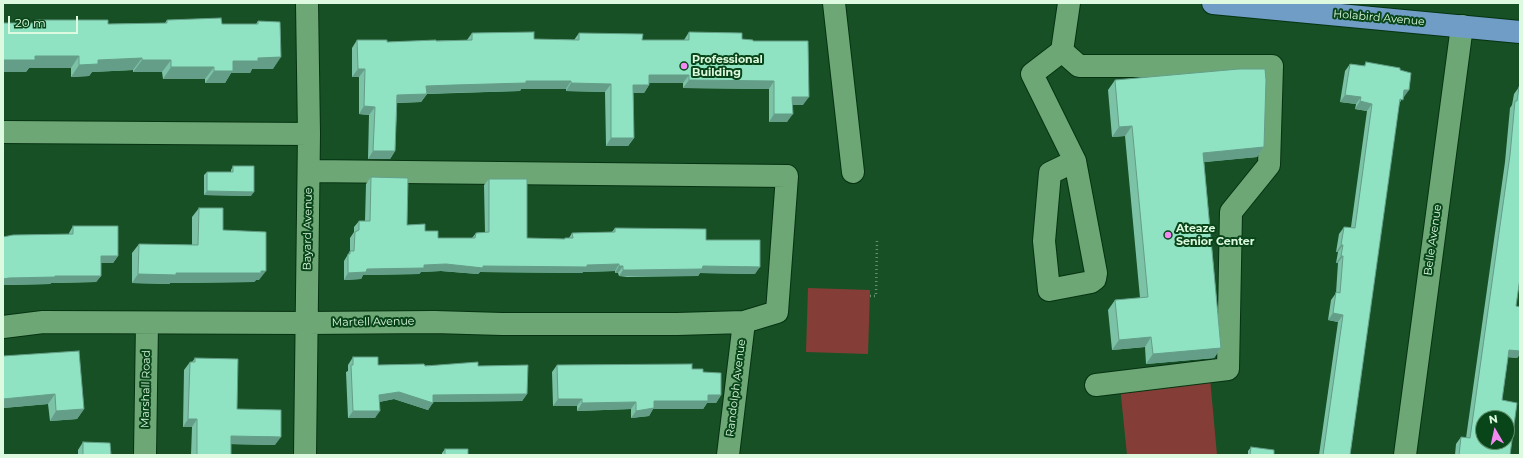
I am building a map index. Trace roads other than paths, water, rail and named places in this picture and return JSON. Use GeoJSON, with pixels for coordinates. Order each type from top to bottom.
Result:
{"type":"FeatureCollection","features":[{"type":"Feature","properties":{"kind":"main road","name":"Holabird Avenue"},"geometry":{"type":"LineString","coordinates":[[1213,3],[1520,32]]}},
{"type":"Feature","properties":{"kind":"street","name":"Bayard Avenue"},"geometry":{"type":"LineString","coordinates":[[305,455],[309,171],[307,3]]}},
{"type":"Feature","properties":{"kind":"street"},"geometry":{"type":"LineString","coordinates":[[834,3],[853,172]]}},
{"type":"Feature","properties":{"kind":"street"},"geometry":{"type":"LineString","coordinates":[[1069,3],[1062,51],[1032,74],[1076,161],[1096,279],[1091,282],[1049,290],[1044,241],[1050,173],[1076,161]]}},
{"type":"Feature","properties":{"kind":"street","name":"Belle Avenue"},"geometry":{"type":"LineString","coordinates":[[1405,455],[1462,26]]}},
{"type":"Feature","properties":{"kind":"street"},"geometry":{"type":"LineString","coordinates":[[1062,51],[1079,66],[1272,66],[1269,165],[1231,212],[1228,369],[1096,385]]}},
{"type":"Feature","properties":{"kind":"street"},"geometry":{"type":"LineString","coordinates":[[3,132],[309,134]]}},
{"type":"Feature","properties":{"kind":"street","name":"Martell Avenue"},"geometry":{"type":"LineString","coordinates":[[3,327],[43,322],[434,322],[583,324],[744,322],[777,312],[787,176],[309,171]]}},
{"type":"Feature","properties":{"kind":"street","name":"Randolph Avenue"},"geometry":{"type":"LineString","coordinates":[[728,455],[744,322]]}},
{"type":"Feature","properties":{"kind":"street","name":"Marshall Road"},"geometry":{"type":"LineString","coordinates":[[145,455],[147,323]]}},
{"type":"Feature","properties":{"kind":"place","name":"Professional Building"},"geometry":{"type":"Point","coordinates":[684,66]}},
{"type":"Feature","properties":{"kind":"place","name":"Ateaze Senior Center"},"geometry":{"type":"Point","coordinates":[1168,235]}}]}
